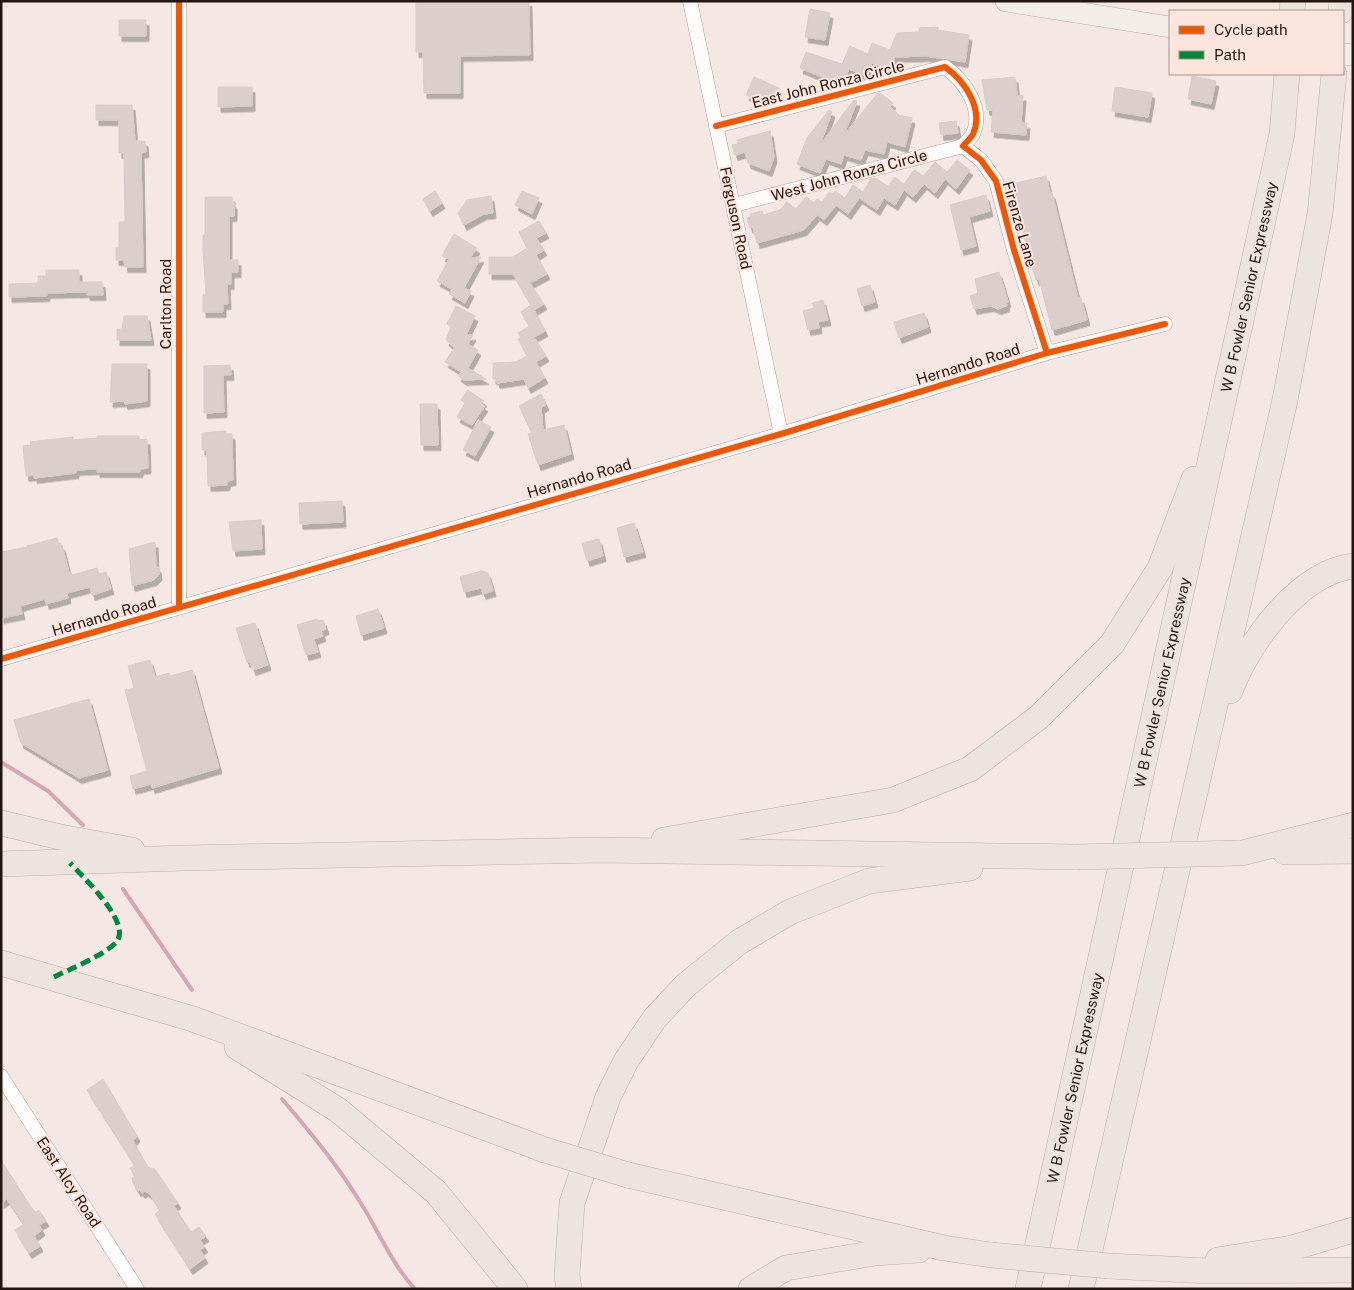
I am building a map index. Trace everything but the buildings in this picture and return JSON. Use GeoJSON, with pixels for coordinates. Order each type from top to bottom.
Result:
{"type":"FeatureCollection","features":[{"type":"Feature","properties":{"kind":"highway","name":"W B Fowler Senior Expressway"},"geometry":{"type":"LineString","coordinates":[[1028,1289],[1282,134],[1287,75]]}},
{"type":"Feature","properties":{"kind":"highway"},"geometry":{"type":"LineString","coordinates":[[1081,1289],[1289,380],[1320,214],[1334,75]]}},
{"type":"Feature","properties":{"kind":"highway"},"geometry":{"type":"LineString","coordinates":[[602,850],[892,800],[970,769],[1039,717],[1112,644],[1160,568],[1198,469],[1241,323]]}},
{"type":"Feature","properties":{"kind":"highway"},"geometry":{"type":"LineString","coordinates":[[1209,731],[1222,710],[1238,669],[1258,634],[1304,588],[1341,567],[1353,566]]}},
{"type":"Feature","properties":{"kind":"highway"},"geometry":{"type":"LineString","coordinates":[[1,823],[60,837],[184,858]]}},
{"type":"Feature","properties":{"kind":"highway"},"geometry":{"type":"LineString","coordinates":[[1240,853],[1353,825]]}},
{"type":"Feature","properties":{"kind":"highway"},"geometry":{"type":"LineString","coordinates":[[1,864],[184,858],[602,850],[1067,857],[1353,850]]}},
{"type":"Feature","properties":{"kind":"highway"},"geometry":{"type":"LineString","coordinates":[[569,1289],[572,1203],[608,1097],[626,1061],[655,1018],[686,985],[739,942],[790,912],[870,881],[1067,857]]}},
{"type":"Feature","properties":{"kind":"highway"},"geometry":{"type":"LineString","coordinates":[[1,963],[193,1019],[545,1150],[628,1175],[944,1248],[991,1255],[1159,1269],[1264,1272],[1353,1270]]}},
{"type":"Feature","properties":{"kind":"highway"},"geometry":{"type":"LineString","coordinates":[[193,1019],[338,1110],[436,1192],[515,1289]]}},
{"type":"Feature","properties":{"kind":"highway"},"geometry":{"type":"LineString","coordinates":[[1159,1269],[1292,1248],[1353,1230]]}},
{"type":"Feature","properties":{"kind":"highway"},"geometry":{"type":"LineString","coordinates":[[751,1289],[786,1268],[875,1253],[944,1248]]}},
{"type":"Feature","properties":{"kind":"main road"},"geometry":{"type":"LineString","coordinates":[[1006,1],[1052,5],[1169,27]]}},
{"type":"Feature","properties":{"kind":"street","name":"Carlton Road"},"geometry":{"type":"LineString","coordinates":[[179,1],[177,256],[179,607]]}},
{"type":"Feature","properties":{"kind":"street","name":"Ferguson Road"},"geometry":{"type":"LineString","coordinates":[[690,1],[781,434]]}},
{"type":"Feature","properties":{"kind":"street","name":"East John Ronza Circle"},"geometry":{"type":"LineString","coordinates":[[716,126],[946,67],[960,77],[977,111],[973,134],[963,146]]}},
{"type":"Feature","properties":{"kind":"street","name":"West John Ronza Circle"},"geometry":{"type":"LineString","coordinates":[[734,205],[963,146]]}},
{"type":"Feature","properties":{"kind":"street","name":"Firenze Lane"},"geometry":{"type":"LineString","coordinates":[[963,146],[981,160],[996,181],[1014,250],[1047,353]]}},
{"type":"Feature","properties":{"kind":"street","name":"Hernando Road"},"geometry":{"type":"LineString","coordinates":[[1,659],[781,434],[1047,353],[1165,324]]}},
{"type":"Feature","properties":{"kind":"street","name":"East Alcy Road"},"geometry":{"type":"LineString","coordinates":[[1,1076],[137,1289]]}},
{"type":"Feature","properties":{"kind":"waterway"},"geometry":{"type":"LineString","coordinates":[[1,762],[48,791],[83,825]]}},
{"type":"Feature","properties":{"kind":"waterway"},"geometry":{"type":"LineString","coordinates":[[123,889],[192,990]]}},
{"type":"Feature","properties":{"kind":"waterway"},"geometry":{"type":"LineString","coordinates":[[282,1099],[344,1177],[393,1259],[415,1289]]}},
{"type":"Feature","properties":{"kind":"marked path"},"geometry":{"type":"LineString","coordinates":[[54,977],[106,951],[117,941],[120,933],[112,912],[104,900],[70,863]]}},
{"type":"Feature","properties":{"kind":"cycle path"},"geometry":{"type":"LineString","coordinates":[[179,1],[179,607]]}},
{"type":"Feature","properties":{"kind":"cycle path"},"geometry":{"type":"LineString","coordinates":[[716,126],[945,67],[959,80],[971,96],[976,115],[976,125],[972,136],[963,146],[981,160],[996,181],[1014,250],[1047,353]]}},
{"type":"Feature","properties":{"kind":"cycle path"},"geometry":{"type":"LineString","coordinates":[[1,659],[781,434],[1047,353],[1165,324]]}}]}
